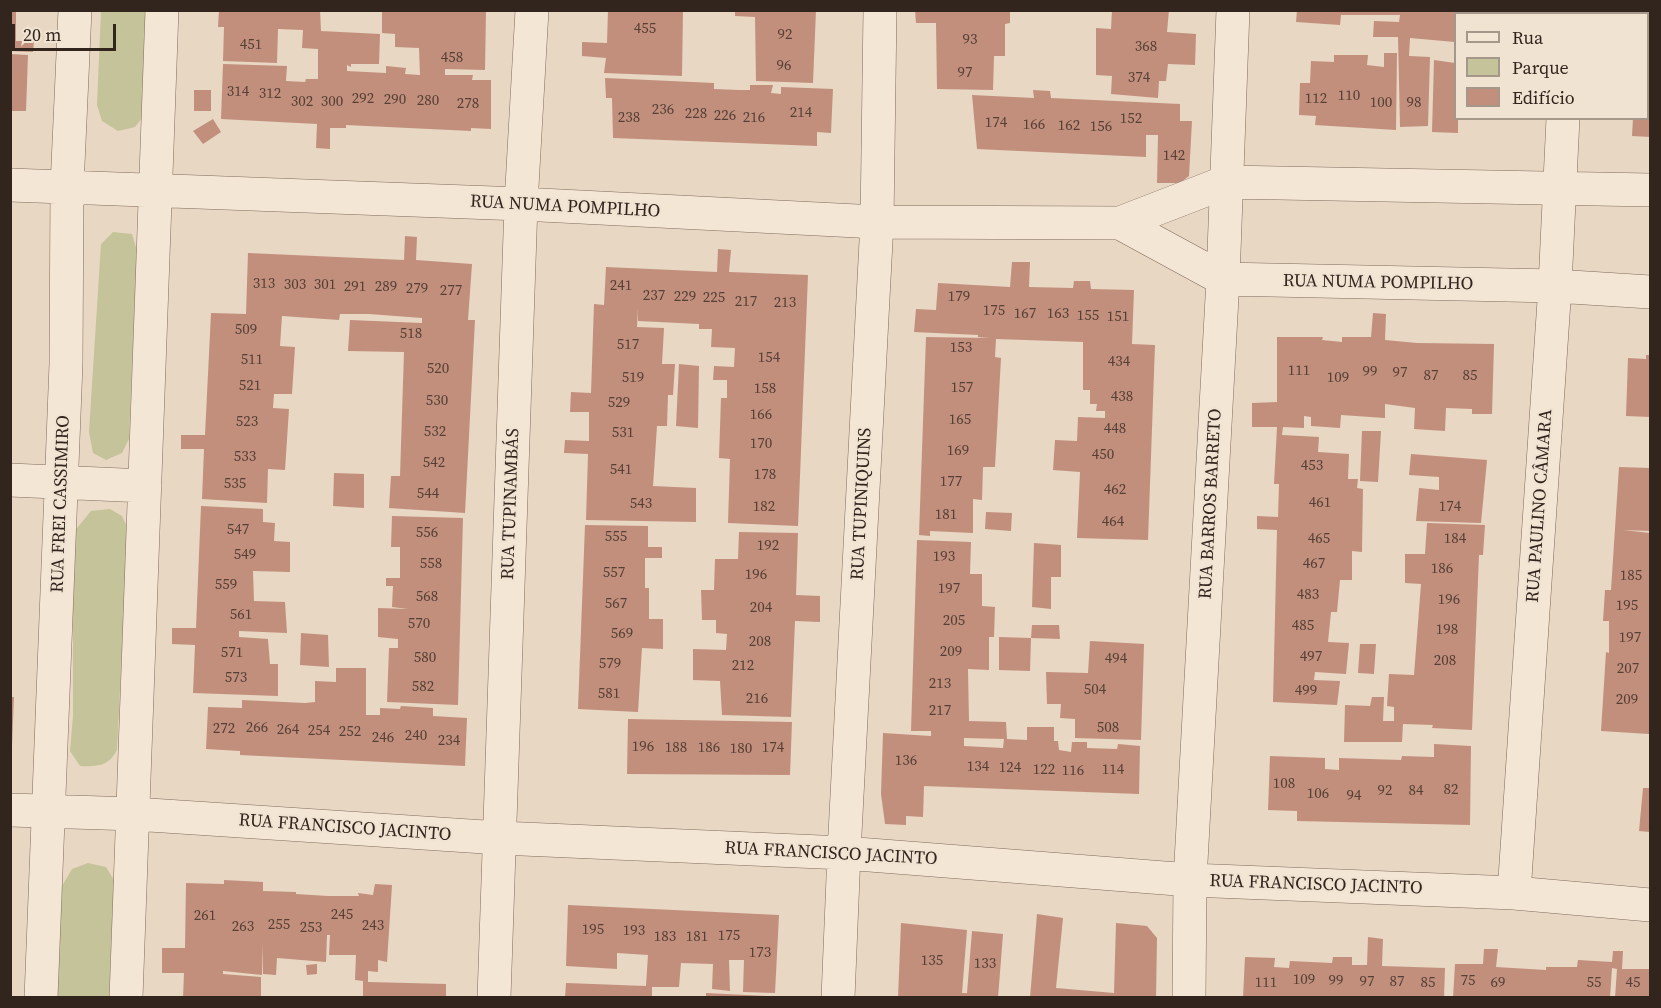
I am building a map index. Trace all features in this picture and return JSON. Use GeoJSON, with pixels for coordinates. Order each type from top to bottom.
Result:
{"type":"FeatureCollection","features":[{"type":"Feature","properties":{"kind":"street","name":"RUA FREI CASSIMIRO"},"geometry":{"type":"LineString","coordinates":[[41,998],[62,482],[66,364],[67,187],[75,10]]}},
{"type":"Feature","properties":{"kind":"street"},"geometry":{"type":"LineString","coordinates":[[126,998],[162,10]]}},
{"type":"Feature","properties":{"kind":"street","name":"RUA TUPINAMBÁS"},"geometry":{"type":"LineString","coordinates":[[494,998],[521,204],[532,10]]}},
{"type":"Feature","properties":{"kind":"street","name":"RUA TUPINIQUINS"},"geometry":{"type":"LineString","coordinates":[[838,998],[877,222],[880,10]]}},
{"type":"Feature","properties":{"kind":"street","name":"RUA BARROS BARRETO"},"geometry":{"type":"LineString","coordinates":[[1189,998],[1190,879],[1223,279],[1233,10]]}},
{"type":"Feature","properties":{"kind":"street","name":"RUA PAULINO CÂMARA"},"geometry":{"type":"LineString","coordinates":[[1514,893],[1555,286],[1563,120]]}},
{"type":"Feature","properties":{"kind":"street","name":"RUA NUMA POMPILHO"},"geometry":{"type":"LineString","coordinates":[[10,185],[521,204],[877,222],[1120,224],[1226,182],[1650,190]]}},
{"type":"Feature","properties":{"kind":"street","name":"RUA NUMA POMPILHO"},"geometry":{"type":"LineString","coordinates":[[1120,224],[1223,279],[1555,286],[1650,292]]}},
{"type":"Feature","properties":{"kind":"street"},"geometry":{"type":"LineString","coordinates":[[10,480],[145,486]]}},
{"type":"Feature","properties":{"kind":"street","name":"RUA FRANCISCO JACINTO"},"geometry":{"type":"LineString","coordinates":[[10,810],[134,814],[500,838],[844,853],[1190,879],[1514,893],[1650,905]]}},
{"type":"Feature","properties":{"kind":"green space"},"geometry":{"type":"Polygon","coordinates":[[[101,11],[149,11],[146,113],[135,127],[118,131],[102,121],[97,105],[101,11]]]}},
{"type":"Feature","properties":{"kind":"green space"},"geometry":{"type":"Polygon","coordinates":[[[113,232],[132,234],[137,251],[129,439],[122,453],[106,460],[93,453],[89,432],[101,244],[113,232]]]}},
{"type":"Feature","properties":{"kind":"green space"},"geometry":{"type":"Polygon","coordinates":[[[110,509],[122,516],[128,529],[117,750],[110,759],[102,764],[80,766],[70,751],[73,716],[73,533],[91,511],[110,509]]]}},
{"type":"Feature","properties":{"kind":"green space"},"geometry":{"type":"Polygon","coordinates":[[[88,863],[106,867],[114,880],[109,997],[57,998],[62,886],[72,869],[88,863]]]}},
{"type":"Feature","properties":{"kind":"building"},"geometry":{"type":"Polygon","coordinates":[[[10,10],[16,10],[16,41],[34,41],[33,52],[10,51],[10,10]]]}},
{"type":"Feature","properties":{"kind":"building"},"geometry":{"type":"Polygon","coordinates":[[[219,10],[320,10],[321,31],[380,34],[379,64],[351,64],[351,67],[347,65],[347,71],[386,73],[386,66],[406,68],[405,74],[420,75],[419,48],[395,47],[395,34],[382,33],[382,10],[486,10],[485,70],[445,69],[445,75],[473,75],[472,80],[491,80],[491,129],[471,128],[471,131],[346,125],[346,128],[330,128],[330,149],[316,148],[317,124],[221,119],[223,64],[287,66],[286,81],[305,82],[306,79],[318,79],[318,49],[302,48],[303,30],[278,29],[277,63],[223,61],[224,27],[218,27],[219,10]]]}},
{"type":"Feature","properties":{"kind":"building"},"geometry":{"type":"Polygon","coordinates":[[[608,10],[683,10],[682,76],[604,73],[606,58],[582,56],[582,42],[607,43],[608,10]]]}},
{"type":"Feature","properties":{"kind":"building"},"geometry":{"type":"Polygon","coordinates":[[[735,10],[816,10],[813,83],[756,81],[755,17],[735,16],[735,10]]]}},
{"type":"Feature","properties":{"kind":"building"},"geometry":{"type":"Polygon","coordinates":[[[915,10],[1010,10],[1010,23],[1005,24],[1005,56],[994,56],[993,90],[937,89],[936,23],[916,23],[915,10]]]}},
{"type":"Feature","properties":{"kind":"building"},"geometry":{"type":"Polygon","coordinates":[[[1112,10],[1169,10],[1167,32],[1196,34],[1195,65],[1168,64],[1166,81],[1159,81],[1158,98],[1111,94],[1112,76],[1096,75],[1096,28],[1111,29],[1112,10]]]}},
{"type":"Feature","properties":{"kind":"building"},"geometry":{"type":"Polygon","coordinates":[[[1297,10],[1495,10],[1495,12],[1454,12],[1454,42],[1410,38],[1409,56],[1430,57],[1428,126],[1400,127],[1398,37],[1373,37],[1374,21],[1399,22],[1400,15],[1341,15],[1340,25],[1296,22],[1297,10]]]}},
{"type":"Feature","properties":{"kind":"building"},"geometry":{"type":"Polygon","coordinates":[[[1635,10],[1650,10],[1650,29],[1649,12],[1635,12],[1635,10]]]}},
{"type":"Feature","properties":{"kind":"building"},"geometry":{"type":"Polygon","coordinates":[[[1384,53],[1397,53],[1396,130],[1315,125],[1316,116],[1299,115],[1300,83],[1310,83],[1311,61],[1334,62],[1334,55],[1368,55],[1367,65],[1384,67],[1384,53]]]}},
{"type":"Feature","properties":{"kind":"building"},"geometry":{"type":"Polygon","coordinates":[[[10,54],[28,55],[26,111],[10,111],[10,54]]]}},
{"type":"Feature","properties":{"kind":"building"},"geometry":{"type":"Polygon","coordinates":[[[1434,60],[1454,63],[1454,120],[1458,120],[1458,133],[1432,132],[1434,60]]]}},
{"type":"Feature","properties":{"kind":"building"},"geometry":{"type":"Polygon","coordinates":[[[1650,67],[1650,137],[1632,136],[1633,120],[1649,120],[1650,67]]]}},
{"type":"Feature","properties":{"kind":"building"},"geometry":{"type":"Polygon","coordinates":[[[605,78],[714,83],[714,89],[750,90],[750,85],[773,85],[771,93],[781,94],[781,87],[833,89],[831,133],[817,132],[817,146],[613,138],[612,98],[606,98],[605,78]]]}},
{"type":"Feature","properties":{"kind":"building"},"geometry":{"type":"Polygon","coordinates":[[[194,90],[211,90],[211,111],[194,111],[194,90]]]}},
{"type":"Feature","properties":{"kind":"building"},"geometry":{"type":"Polygon","coordinates":[[[1033,90],[1050,91],[1051,98],[1180,104],[1180,121],[1192,121],[1189,176],[1180,183],[1157,183],[1158,135],[1146,135],[1146,157],[977,149],[972,95],[1034,98],[1033,90]]]}},
{"type":"Feature","properties":{"kind":"building"},"geometry":{"type":"Polygon","coordinates":[[[213,119],[221,132],[203,144],[193,131],[213,119]]]}},
{"type":"Feature","properties":{"kind":"building"},"geometry":{"type":"Polygon","coordinates":[[[405,236],[417,237],[416,260],[472,264],[468,320],[475,320],[465,513],[389,508],[391,476],[400,476],[404,352],[348,351],[350,320],[422,323],[422,318],[369,314],[340,314],[339,320],[282,316],[280,346],[295,347],[292,394],[274,394],[273,408],[289,409],[285,470],[268,469],[267,503],[202,499],[204,449],[181,449],[181,435],[205,435],[211,313],[246,314],[248,253],[404,260],[405,236]]]}},
{"type":"Feature","properties":{"kind":"building"},"geometry":{"type":"Polygon","coordinates":[[[718,249],[731,250],[729,272],[808,275],[798,526],[728,523],[730,459],[719,458],[721,398],[727,398],[727,380],[713,380],[714,366],[734,367],[735,348],[711,347],[712,329],[699,329],[699,324],[638,321],[638,308],[637,327],[664,328],[662,364],[675,364],[673,395],[668,395],[667,426],[657,426],[653,486],[696,488],[696,522],[586,520],[588,454],[564,453],[565,440],[589,441],[589,412],[570,412],[571,392],[591,393],[594,304],[604,305],[606,267],[717,272],[718,249]]]}},
{"type":"Feature","properties":{"kind":"building"},"geometry":{"type":"Polygon","coordinates":[[[1012,262],[1030,262],[1029,287],[1073,288],[1074,281],[1090,281],[1091,289],[1134,290],[1132,344],[1155,345],[1148,540],[1077,538],[1080,472],[1053,470],[1055,440],[1077,441],[1078,417],[1105,418],[1105,411],[1096,411],[1097,404],[1090,404],[1090,390],[1083,390],[1083,342],[996,339],[995,357],[1001,358],[995,467],[983,467],[982,500],[973,499],[973,533],[930,531],[930,536],[919,535],[926,337],[990,338],[978,337],[978,335],[914,332],[916,309],[936,310],[938,283],[1010,287],[1012,262]]]}},
{"type":"Feature","properties":{"kind":"building"},"geometry":{"type":"Polygon","coordinates":[[[1373,313],[1386,314],[1385,340],[1417,343],[1494,344],[1492,414],[1472,414],[1472,409],[1446,408],[1445,431],[1414,429],[1415,408],[1385,404],[1385,418],[1341,415],[1340,428],[1311,426],[1311,417],[1304,416],[1304,428],[1283,427],[1282,435],[1319,437],[1318,452],[1349,454],[1348,479],[1358,479],[1357,488],[1363,489],[1362,552],[1352,551],[1352,580],[1340,580],[1337,612],[1331,612],[1328,642],[1349,643],[1346,674],[1315,672],[1314,680],[1340,681],[1337,705],[1273,702],[1277,530],[1257,529],[1257,516],[1278,517],[1279,484],[1274,484],[1277,427],[1252,427],[1252,403],[1277,402],[1277,337],[1323,337],[1322,340],[1342,342],[1342,337],[1371,337],[1373,313]]]}},
{"type":"Feature","properties":{"kind":"building"},"geometry":{"type":"Polygon","coordinates":[[[1646,355],[1650,355],[1650,417],[1626,416],[1628,358],[1646,359],[1646,355]]]}},
{"type":"Feature","properties":{"kind":"building"},"geometry":{"type":"Polygon","coordinates":[[[679,364],[699,366],[698,428],[676,426],[679,364]]]}},
{"type":"Feature","properties":{"kind":"building"},"geometry":{"type":"Polygon","coordinates":[[[1362,431],[1381,431],[1378,482],[1360,481],[1362,431]]]}},
{"type":"Feature","properties":{"kind":"building"},"geometry":{"type":"Polygon","coordinates":[[[1411,454],[1487,460],[1481,523],[1416,521],[1419,488],[1439,490],[1439,477],[1409,475],[1411,454]]]}},
{"type":"Feature","properties":{"kind":"building"},"geometry":{"type":"Polygon","coordinates":[[[1619,467],[1650,468],[1650,531],[1623,530],[1650,533],[1649,734],[1601,731],[1606,652],[1609,653],[1609,621],[1603,621],[1605,590],[1611,590],[1619,467]]]}},
{"type":"Feature","properties":{"kind":"building"},"geometry":{"type":"Polygon","coordinates":[[[334,473],[364,474],[364,508],[333,506],[334,473]]]}},
{"type":"Feature","properties":{"kind":"building"},"geometry":{"type":"Polygon","coordinates":[[[201,506],[263,509],[263,522],[275,523],[274,541],[290,542],[290,572],[253,571],[254,601],[285,602],[287,633],[239,631],[239,637],[268,639],[270,664],[278,664],[278,696],[193,693],[195,645],[172,644],[172,628],[196,628],[201,506]]]}},
{"type":"Feature","properties":{"kind":"building"},"geometry":{"type":"Polygon","coordinates":[[[986,512],[1012,513],[1011,531],[985,529],[986,512]]]}},
{"type":"Feature","properties":{"kind":"building"},"geometry":{"type":"Polygon","coordinates":[[[392,516],[463,518],[458,705],[387,702],[389,648],[398,648],[398,639],[378,637],[378,608],[408,609],[392,607],[393,586],[386,586],[386,578],[400,578],[400,547],[391,547],[392,516]]]}},
{"type":"Feature","properties":{"kind":"building"},"geometry":{"type":"Polygon","coordinates":[[[1427,523],[1485,525],[1483,555],[1479,555],[1472,730],[1403,724],[1402,742],[1344,742],[1345,705],[1370,706],[1372,697],[1384,697],[1383,721],[1394,721],[1394,707],[1387,706],[1389,674],[1414,675],[1421,584],[1405,583],[1405,554],[1425,554],[1427,523]]]}},
{"type":"Feature","properties":{"kind":"building"},"geometry":{"type":"Polygon","coordinates":[[[585,525],[648,526],[648,547],[662,547],[662,558],[645,558],[645,588],[649,588],[649,619],[663,619],[663,649],[642,648],[638,712],[578,709],[585,525]]]}},
{"type":"Feature","properties":{"kind":"building"},"geometry":{"type":"Polygon","coordinates":[[[739,532],[798,533],[796,595],[820,596],[820,622],[795,621],[791,717],[722,715],[720,681],[693,680],[693,649],[726,650],[727,634],[716,633],[716,620],[702,620],[701,590],[714,590],[715,559],[738,559],[739,532]]]}},
{"type":"Feature","properties":{"kind":"building"},"geometry":{"type":"Polygon","coordinates":[[[917,540],[971,542],[970,574],[982,574],[982,606],[995,607],[994,637],[989,637],[989,670],[968,669],[969,721],[1006,722],[1007,739],[1027,740],[1027,727],[1054,727],[1054,741],[1058,741],[1059,750],[1071,752],[1072,742],[1087,742],[1087,748],[1117,749],[1118,744],[1140,746],[1139,794],[924,786],[923,817],[906,816],[906,825],[885,824],[881,794],[883,733],[931,736],[931,731],[911,731],[917,540]],[[964,738],[964,746],[1003,748],[1004,739],[964,738]]]}},
{"type":"Feature","properties":{"kind":"building"},"geometry":{"type":"Polygon","coordinates":[[[1034,543],[1061,545],[1061,577],[1051,577],[1051,609],[1032,607],[1034,543]]]}},
{"type":"Feature","properties":{"kind":"building"},"geometry":{"type":"Polygon","coordinates":[[[1032,625],[1059,625],[1060,639],[1031,638],[1032,625]]]}},
{"type":"Feature","properties":{"kind":"building"},"geometry":{"type":"Polygon","coordinates":[[[301,633],[328,635],[329,667],[300,665],[301,633]]]}},
{"type":"Feature","properties":{"kind":"building"},"geometry":{"type":"Polygon","coordinates":[[[999,637],[1031,638],[1030,671],[999,670],[999,637]]]}},
{"type":"Feature","properties":{"kind":"building"},"geometry":{"type":"Polygon","coordinates":[[[1090,641],[1144,644],[1141,740],[1075,738],[1075,719],[1060,718],[1061,704],[1047,704],[1046,672],[1088,673],[1090,641]]]}},
{"type":"Feature","properties":{"kind":"building"},"geometry":{"type":"Polygon","coordinates":[[[1360,644],[1376,644],[1374,674],[1358,673],[1360,644]]]}},
{"type":"Feature","properties":{"kind":"building"},"geometry":{"type":"Polygon","coordinates":[[[336,668],[366,668],[366,715],[380,715],[380,708],[400,709],[401,706],[433,708],[433,716],[467,718],[465,766],[240,755],[240,751],[206,749],[208,707],[242,708],[242,700],[315,702],[315,681],[336,682],[336,668]]]}},
{"type":"Feature","properties":{"kind":"building"},"geometry":{"type":"Polygon","coordinates":[[[10,697],[14,697],[12,746],[10,746],[10,697]]]}},
{"type":"Feature","properties":{"kind":"building"},"geometry":{"type":"Polygon","coordinates":[[[628,719],[792,722],[790,775],[627,774],[628,719]]]}},
{"type":"Feature","properties":{"kind":"building"},"geometry":{"type":"Polygon","coordinates":[[[1434,744],[1471,746],[1470,825],[1297,821],[1297,811],[1268,810],[1270,756],[1325,758],[1325,769],[1339,770],[1339,758],[1401,760],[1402,756],[1434,757],[1434,744]]]}},
{"type":"Feature","properties":{"kind":"building"},"geometry":{"type":"Polygon","coordinates":[[[1643,788],[1650,788],[1650,832],[1639,831],[1643,788]]]}},
{"type":"Feature","properties":{"kind":"building"},"geometry":{"type":"Polygon","coordinates":[[[224,880],[263,882],[263,891],[328,896],[359,896],[358,893],[373,895],[375,884],[392,885],[387,962],[378,960],[378,972],[368,971],[368,982],[446,984],[446,998],[363,998],[363,981],[355,980],[356,955],[329,955],[330,935],[327,935],[326,962],[277,958],[276,975],[263,974],[263,943],[262,975],[223,971],[223,974],[261,977],[261,998],[183,998],[184,973],[162,973],[162,948],[185,948],[186,883],[224,884],[224,880]]]}},
{"type":"Feature","properties":{"kind":"building"},"geometry":{"type":"Polygon","coordinates":[[[568,905],[779,915],[775,993],[743,992],[744,960],[729,960],[730,991],[712,989],[713,964],[681,963],[679,987],[652,987],[652,998],[565,998],[566,983],[646,986],[648,955],[617,953],[617,969],[566,966],[568,905]]]}},
{"type":"Feature","properties":{"kind":"building"},"geometry":{"type":"Polygon","coordinates":[[[1037,914],[1063,918],[1056,988],[1114,993],[1116,923],[1147,926],[1157,938],[1156,998],[1030,998],[1037,914]]]}},
{"type":"Feature","properties":{"kind":"building"},"geometry":{"type":"Polygon","coordinates":[[[901,923],[967,930],[962,993],[967,993],[972,931],[1003,934],[998,998],[898,998],[901,923]]]}},
{"type":"Feature","properties":{"kind":"building"},"geometry":{"type":"Polygon","coordinates":[[[1368,937],[1383,939],[1382,966],[1445,968],[1444,998],[1243,998],[1245,957],[1275,958],[1274,967],[1289,968],[1290,961],[1332,963],[1333,957],[1352,957],[1352,965],[1367,965],[1368,937]]]}},
{"type":"Feature","properties":{"kind":"building"},"geometry":{"type":"Polygon","coordinates":[[[1484,949],[1498,949],[1496,967],[1546,970],[1546,967],[1577,967],[1578,960],[1612,962],[1613,951],[1623,951],[1622,969],[1650,969],[1650,998],[1615,998],[1617,969],[1612,968],[1610,998],[1453,998],[1455,964],[1483,964],[1484,949]]]}},
{"type":"Feature","properties":{"kind":"building"},"geometry":{"type":"Polygon","coordinates":[[[317,964],[317,974],[307,975],[306,965],[317,964]]]}},
{"type":"Feature","properties":{"kind":"building"},"geometry":{"type":"Polygon","coordinates":[[[706,993],[767,996],[767,998],[706,998],[706,993]]]}}]}
